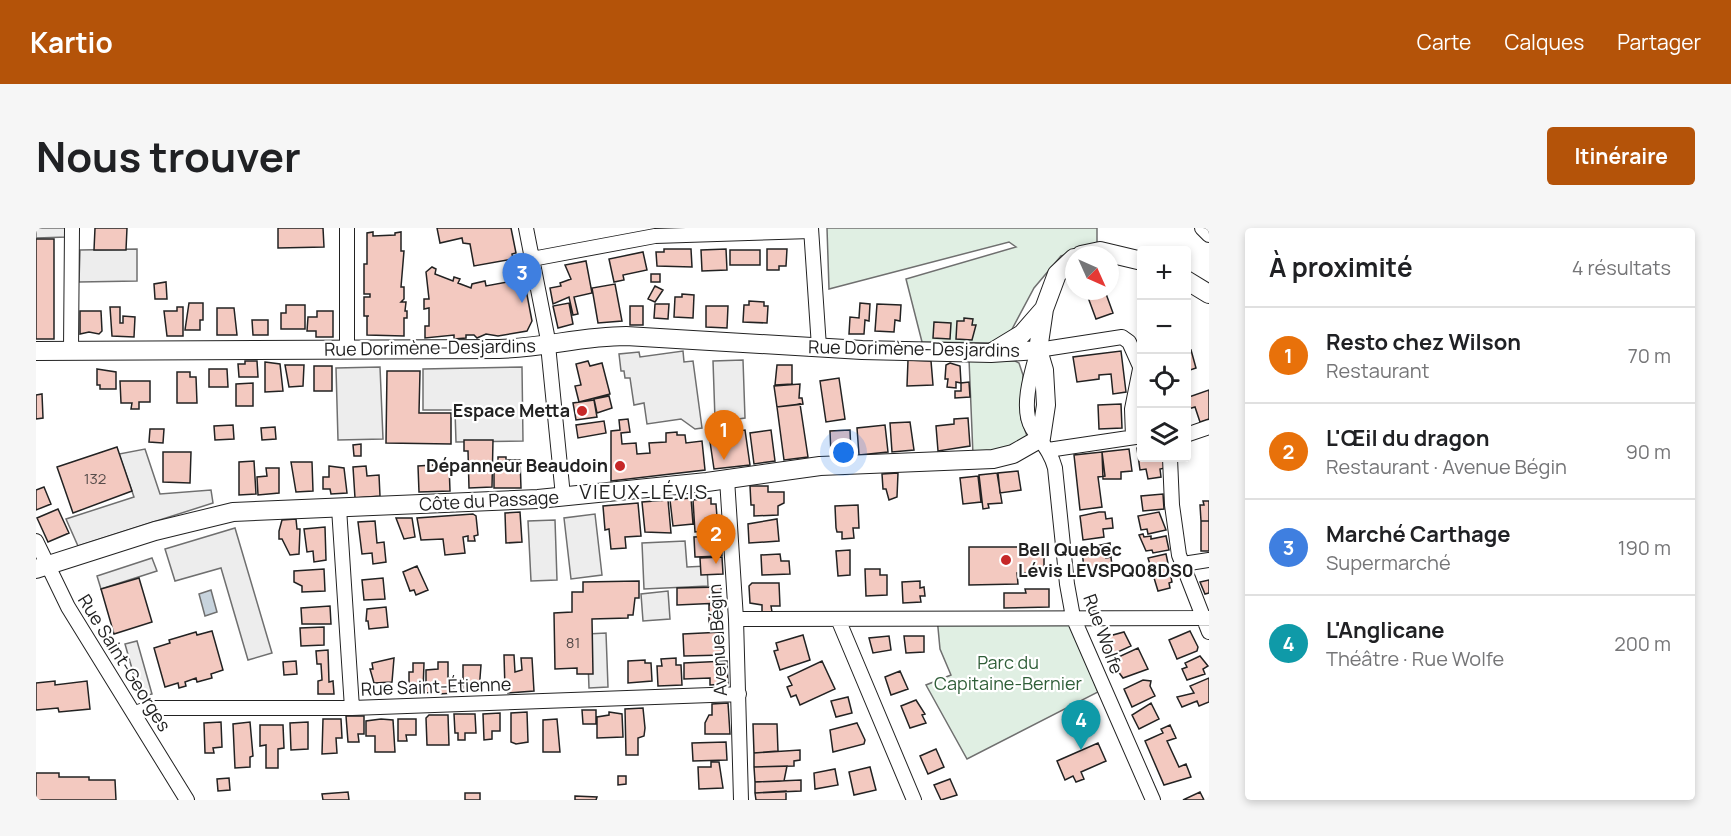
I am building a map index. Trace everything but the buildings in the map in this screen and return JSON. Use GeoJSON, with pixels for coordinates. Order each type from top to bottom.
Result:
{"type":"FeatureCollection","features":[{"type":"Feature","properties":{"kind":"main road"},"geometry":{"type":"LineString","coordinates":[[1119,256],[1137,260]]}},
{"type":"Feature","properties":{"kind":"main road"},"geometry":{"type":"LineString","coordinates":[[1045,444],[1044,370],[1038,350],[1044,309],[1057,274],[1065,266]]}},
{"type":"Feature","properties":{"kind":"main road"},"geometry":{"type":"LineString","coordinates":[[1191,283],[1209,294]]}},
{"type":"Feature","properties":{"kind":"main road"},"geometry":{"type":"LineString","coordinates":[[991,353],[1022,334],[1044,309]]}},
{"type":"Feature","properties":{"kind":"main road","name":"Rue Dorimène-Desjardins"},"geometry":{"type":"LineString","coordinates":[[36,351],[499,349],[548,346],[587,338],[626,336],[819,347],[991,353],[1038,350]]}},
{"type":"Feature","properties":{"kind":"main road","name":"Côte du Passage"},"geometry":{"type":"LineString","coordinates":[[41,567],[155,531],[222,514],[283,508],[339,508],[563,496],[727,479],[820,466],[993,459],[1045,444]]}},
{"type":"Feature","properties":{"kind":"street"},"geometry":{"type":"LineString","coordinates":[[71,350],[72,228]]}},
{"type":"Feature","properties":{"kind":"street"},"geometry":{"type":"LineString","coordinates":[[347,228],[347,349]]}},
{"type":"Feature","properties":{"kind":"street"},"geometry":{"type":"LineString","coordinates":[[526,228],[548,346],[563,496]]}},
{"type":"Feature","properties":{"kind":"street"},"geometry":{"type":"LineString","coordinates":[[1202,228],[1209,235]]}},
{"type":"Feature","properties":{"kind":"street"},"geometry":{"type":"LineString","coordinates":[[532,260],[655,236],[811,230],[819,347]]}},
{"type":"Feature","properties":{"kind":"street"},"geometry":{"type":"LineString","coordinates":[[1038,350],[1122,337],[1129,342],[1137,361]]}},
{"type":"Feature","properties":{"kind":"street"},"geometry":{"type":"LineString","coordinates":[[1137,387],[1132,409],[1137,436]]}},
{"type":"Feature","properties":{"kind":"street"},"geometry":{"type":"LineString","coordinates":[[1191,433],[1209,427]]}},
{"type":"Feature","properties":{"kind":"street","name":"Côte du Passage"},"geometry":{"type":"LineString","coordinates":[[1045,444],[1137,436]]}},
{"type":"Feature","properties":{"kind":"street","name":"Rue Wolfe"},"geometry":{"type":"LineString","coordinates":[[1045,444],[1055,468],[1066,584],[1073,618],[1153,800]]}},
{"type":"Feature","properties":{"kind":"street"},"geometry":{"type":"LineString","coordinates":[[1170,462],[1172,505],[1183,564],[1206,618],[1209,632]]}},
{"type":"Feature","properties":{"kind":"street","name":"Avenue Bégin"},"geometry":{"type":"LineString","coordinates":[[727,479],[736,620],[741,800]]}},
{"type":"Feature","properties":{"kind":"street"},"geometry":{"type":"LineString","coordinates":[[339,508],[352,708]]}},
{"type":"Feature","properties":{"kind":"street","name":"Rue Saint-Georges"},"geometry":{"type":"LineString","coordinates":[[36,542],[41,567],[135,713],[187,800]]}},
{"type":"Feature","properties":{"kind":"street"},"geometry":{"type":"LineString","coordinates":[[1183,564],[1209,560]]}},
{"type":"Feature","properties":{"kind":"street"},"geometry":{"type":"LineString","coordinates":[[736,620],[1206,618]]}},
{"type":"Feature","properties":{"kind":"street"},"geometry":{"type":"LineString","coordinates":[[838,619],[914,800]]}},
{"type":"Feature","properties":{"kind":"street","name":"Rue Saint-Étienne"},"geometry":{"type":"LineString","coordinates":[[135,713],[150,708],[352,708],[739,694]]}},
{"type":"Feature","properties":{"kind":"green space"},"geometry":{"type":"Polygon","coordinates":[[[827,228],[1097,228],[1097,246],[1065,246],[1065,255],[1061,256],[1034,288],[1011,331],[995,343],[922,342],[906,279],[1016,247],[1009,242],[829,289],[827,228]]]}},
{"type":"Feature","properties":{"kind":"green space"},"geometry":{"type":"Polygon","coordinates":[[[969,359],[1019,363],[1023,375],[1021,419],[1028,439],[1021,446],[973,455],[969,359]]]}},
{"type":"Feature","properties":{"kind":"green space","name":"Parc du Capitaine-Bernier"},"geometry":{"type":"Polygon","coordinates":[[[937,617],[1072,617],[1078,640],[1098,692],[967,759],[926,685],[951,675],[940,649],[937,617]]]}},
{"type":"Feature","properties":{"kind":"shaded area"},"geometry":{"type":"Polygon","coordinates":[[[36,228],[67,228],[67,237],[36,238],[36,228]]]}},
{"type":"Feature","properties":{"kind":"shaded area"},"geometry":{"type":"Polygon","coordinates":[[[137,249],[137,281],[79,282],[80,250],[137,249]]]}},
{"type":"Feature","properties":{"kind":"shaded area"},"geometry":{"type":"Polygon","coordinates":[[[683,351],[684,362],[693,361],[702,428],[695,429],[681,419],[647,424],[644,403],[634,405],[630,378],[625,378],[624,371],[621,371],[619,354],[639,352],[640,357],[683,351]]]}},
{"type":"Feature","properties":{"kind":"shaded area"},"geometry":{"type":"Polygon","coordinates":[[[743,360],[745,418],[724,421],[724,419],[715,419],[713,361],[743,360]]]}},
{"type":"Feature","properties":{"kind":"shaded area"},"geometry":{"type":"Polygon","coordinates":[[[380,367],[383,439],[338,440],[336,368],[380,367]]]}},
{"type":"Feature","properties":{"kind":"shaded area"},"geometry":{"type":"Polygon","coordinates":[[[522,367],[523,441],[456,442],[455,410],[423,410],[423,369],[522,367]]]}},
{"type":"Feature","properties":{"kind":"shaded area"},"geometry":{"type":"Polygon","coordinates":[[[145,449],[160,494],[211,490],[213,503],[78,546],[66,519],[134,497],[119,454],[145,449]]]}},
{"type":"Feature","properties":{"kind":"shaded area"},"geometry":{"type":"Polygon","coordinates":[[[595,514],[602,575],[571,579],[564,518],[595,514]]]}},
{"type":"Feature","properties":{"kind":"shaded area"},"geometry":{"type":"Polygon","coordinates":[[[555,520],[557,580],[531,581],[528,521],[555,520]]]}},
{"type":"Feature","properties":{"kind":"shaded area"},"geometry":{"type":"Polygon","coordinates":[[[235,528],[272,653],[248,660],[221,568],[175,581],[165,549],[235,528]]]}},
{"type":"Feature","properties":{"kind":"shaded area"},"geometry":{"type":"Polygon","coordinates":[[[685,541],[687,567],[707,566],[708,586],[644,589],[642,543],[685,541]]]}},
{"type":"Feature","properties":{"kind":"shaded area"},"geometry":{"type":"Polygon","coordinates":[[[152,558],[157,571],[101,589],[97,576],[152,558]]]}},
{"type":"Feature","properties":{"kind":"shaded area"},"geometry":{"type":"Polygon","coordinates":[[[211,590],[217,612],[205,616],[199,594],[211,590]]]}},
{"type":"Feature","properties":{"kind":"shaded area"},"geometry":{"type":"Polygon","coordinates":[[[668,591],[670,619],[643,621],[641,594],[668,591]]]}},
{"type":"Feature","properties":{"kind":"shaded area"},"geometry":{"type":"Polygon","coordinates":[[[606,633],[608,687],[589,688],[587,634],[606,633]]]}},
{"type":"Feature","properties":{"kind":"shaded area"},"geometry":{"type":"Polygon","coordinates":[[[137,641],[152,694],[140,697],[125,644],[137,641]]]}},
{"type":"Feature","properties":{"kind":"place","name":"Marché Carthage"},"geometry":{"type":"Point","coordinates":[522,303]}},
{"type":"Feature","properties":{"kind":"place","name":"Espace Metta"},"geometry":{"type":"Point","coordinates":[582,411]}},
{"type":"Feature","properties":{"kind":"place","name":"Resto chez Wilson"},"geometry":{"type":"Point","coordinates":[724,460]}},
{"type":"Feature","properties":{"kind":"place","name":"Dépanneur Beaudoin"},"geometry":{"type":"Point","coordinates":[620,466]}},
{"type":"Feature","properties":{"kind":"place","name":"Bell Quebec Lévis LEVSPQ08DS0"},"geometry":{"type":"Point","coordinates":[1006,560]}},
{"type":"Feature","properties":{"kind":"place","name":"L'Œil du dragon"},"geometry":{"type":"Point","coordinates":[716,564]}},
{"type":"Feature","properties":{"kind":"place","name":"L'Anglicane"},"geometry":{"type":"Point","coordinates":[1081,750]}},
{"type":"Feature","properties":{"kind":"district","name":"VIEUX-LÉVIS"},"geometry":{"type":"Point","coordinates":[644,492]}}]}
